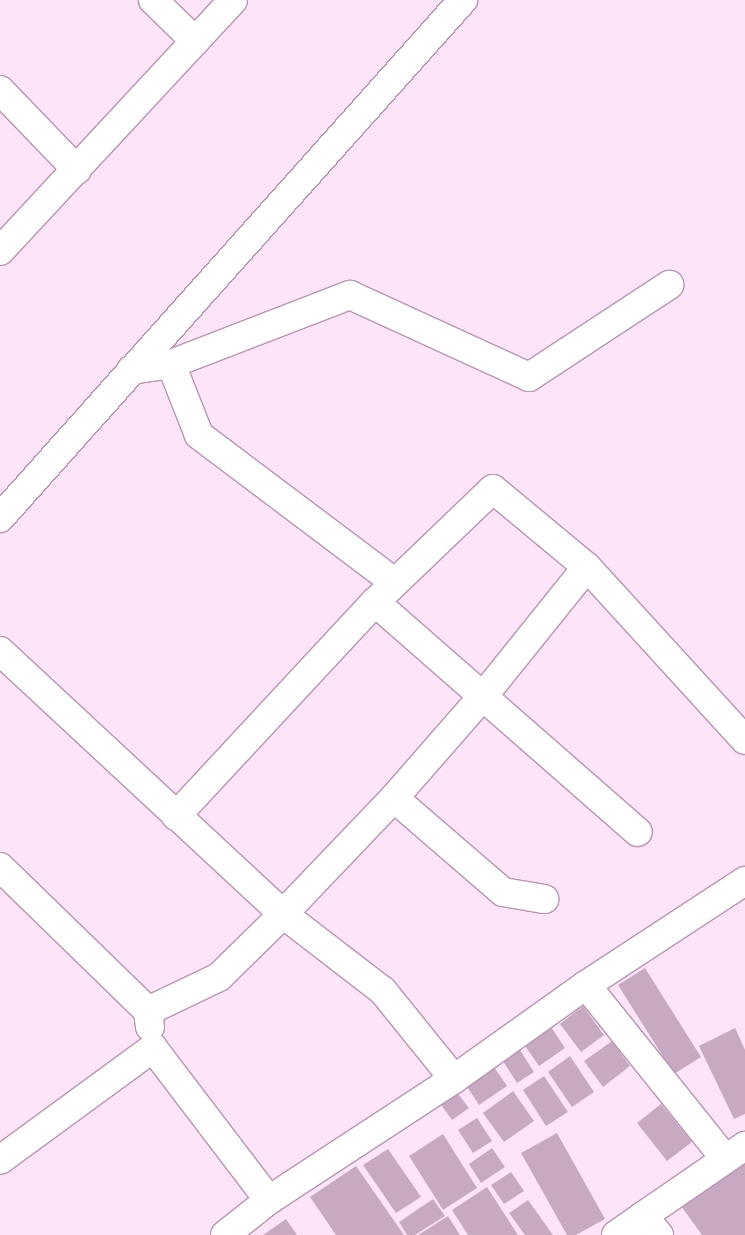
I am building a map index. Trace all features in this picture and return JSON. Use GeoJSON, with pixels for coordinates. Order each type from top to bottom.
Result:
{"type":"FeatureCollection","features":[{"type":"Feature","properties":{"kind":"street"},"geometry":{"type":"LineString","coordinates":[[153,0],[195,41]]}},
{"type":"Feature","properties":{"kind":"street"},"geometry":{"type":"LineString","coordinates":[[0,251],[233,0]]}},
{"type":"Feature","properties":{"kind":"street"},"geometry":{"type":"LineString","coordinates":[[0,518],[450,5]]}},
{"type":"Feature","properties":{"kind":"street"},"geometry":{"type":"LineString","coordinates":[[0,90],[77,170]]}},
{"type":"Feature","properties":{"kind":"street"},"geometry":{"type":"LineString","coordinates":[[131,370],[171,364],[350,295],[530,377],[669,285]]}},
{"type":"Feature","properties":{"kind":"street"},"geometry":{"type":"LineString","coordinates":[[171,364],[199,435],[394,582]]}},
{"type":"Feature","properties":{"kind":"street"},"geometry":{"type":"LineString","coordinates":[[176,816],[394,582],[493,489],[587,567],[745,740]]}},
{"type":"Feature","properties":{"kind":"street"},"geometry":{"type":"LineString","coordinates":[[148,1011],[219,978],[283,914],[394,798],[484,695],[587,567]]}},
{"type":"Feature","properties":{"kind":"street"},"geometry":{"type":"LineString","coordinates":[[375,602],[484,695],[638,832]]}},
{"type":"Feature","properties":{"kind":"street"},"geometry":{"type":"LineString","coordinates":[[0,651],[283,914],[383,991],[454,1079]]}},
{"type":"Feature","properties":{"kind":"street"},"geometry":{"type":"LineString","coordinates":[[394,798],[503,892],[544,899]]}},
{"type":"Feature","properties":{"kind":"street"},"geometry":{"type":"LineString","coordinates":[[0,866],[148,1011],[153,1048],[269,1200]]}},
{"type":"Feature","properties":{"kind":"street"},"geometry":{"type":"LineString","coordinates":[[225,1235],[269,1200],[454,1079],[586,985],[745,881]]}},
{"type":"Feature","properties":{"kind":"street"},"geometry":{"type":"LineString","coordinates":[[586,985],[735,1151],[651,1225],[616,1235]]}},
{"type":"Feature","properties":{"kind":"street"},"geometry":{"type":"LineString","coordinates":[[0,1160],[153,1048]]}},
{"type":"Feature","properties":{"kind":"building"},"geometry":{"type":"Polygon","coordinates":[[[645,968],[701,1057],[674,1074],[618,985],[645,968]]]}},
{"type":"Feature","properties":{"kind":"building"},"geometry":{"type":"Polygon","coordinates":[[[583,1006],[604,1035],[581,1052],[560,1024],[583,1006]]]}},
{"type":"Feature","properties":{"kind":"building"},"geometry":{"type":"Polygon","coordinates":[[[549,1024],[565,1048],[539,1066],[523,1043],[549,1024]]]}},
{"type":"Feature","properties":{"kind":"building"},"geometry":{"type":"Polygon","coordinates":[[[735,1028],[745,1050],[745,1114],[734,1119],[699,1046],[735,1028]]]}},
{"type":"Feature","properties":{"kind":"building"},"geometry":{"type":"Polygon","coordinates":[[[612,1041],[630,1066],[603,1087],[584,1061],[612,1041]]]}},
{"type":"Feature","properties":{"kind":"building"},"geometry":{"type":"Polygon","coordinates":[[[518,1047],[534,1072],[517,1083],[501,1058],[518,1047]]]}},
{"type":"Feature","properties":{"kind":"building"},"geometry":{"type":"Polygon","coordinates":[[[570,1056],[594,1092],[572,1107],[548,1072],[570,1056]]]}},
{"type":"Feature","properties":{"kind":"building"},"geometry":{"type":"Polygon","coordinates":[[[492,1064],[507,1086],[479,1105],[464,1082],[492,1064]]]}},
{"type":"Feature","properties":{"kind":"building"},"geometry":{"type":"Polygon","coordinates":[[[544,1076],[568,1112],[546,1126],[523,1090],[544,1076]]]}},
{"type":"Feature","properties":{"kind":"building"},"geometry":{"type":"Polygon","coordinates":[[[455,1090],[469,1108],[452,1120],[439,1102],[455,1090]]]}},
{"type":"Feature","properties":{"kind":"building"},"geometry":{"type":"Polygon","coordinates":[[[513,1091],[534,1121],[504,1142],[483,1113],[513,1091]]]}},
{"type":"Feature","properties":{"kind":"building"},"geometry":{"type":"Polygon","coordinates":[[[661,1104],[692,1142],[667,1161],[637,1123],[661,1104]]]}},
{"type":"Feature","properties":{"kind":"building"},"geometry":{"type":"Polygon","coordinates":[[[477,1118],[492,1141],[473,1153],[458,1130],[477,1118]]]}},
{"type":"Feature","properties":{"kind":"building"},"geometry":{"type":"Polygon","coordinates":[[[557,1133],[605,1219],[576,1235],[567,1235],[521,1153],[557,1133]]]}},
{"type":"Feature","properties":{"kind":"building"},"geometry":{"type":"Polygon","coordinates":[[[443,1134],[477,1188],[443,1210],[409,1156],[443,1134]]]}},
{"type":"Feature","properties":{"kind":"building"},"geometry":{"type":"Polygon","coordinates":[[[492,1148],[505,1167],[481,1183],[469,1164],[492,1148]]]}},
{"type":"Feature","properties":{"kind":"building"},"geometry":{"type":"Polygon","coordinates":[[[388,1149],[421,1197],[396,1213],[363,1165],[388,1149]]]}},
{"type":"Feature","properties":{"kind":"building"},"geometry":{"type":"Polygon","coordinates":[[[745,1160],[745,1235],[702,1235],[681,1206],[745,1160]]]}},
{"type":"Feature","properties":{"kind":"building"},"geometry":{"type":"Polygon","coordinates":[[[356,1166],[404,1235],[336,1235],[310,1197],[356,1166]]]}},
{"type":"Feature","properties":{"kind":"building"},"geometry":{"type":"Polygon","coordinates":[[[511,1172],[524,1191],[504,1204],[491,1185],[511,1172]]]}},
{"type":"Feature","properties":{"kind":"building"},"geometry":{"type":"Polygon","coordinates":[[[487,1187],[518,1235],[468,1235],[452,1210],[487,1187]]]}},
{"type":"Feature","properties":{"kind":"building"},"geometry":{"type":"Polygon","coordinates":[[[433,1199],[445,1216],[415,1235],[407,1235],[399,1222],[433,1199]]]}},
{"type":"Feature","properties":{"kind":"building"},"geometry":{"type":"Polygon","coordinates":[[[528,1200],[553,1235],[525,1235],[509,1213],[528,1200]]]}},
{"type":"Feature","properties":{"kind":"building"},"geometry":{"type":"Polygon","coordinates":[[[448,1216],[460,1235],[418,1235],[448,1216]]]}},
{"type":"Feature","properties":{"kind":"building"},"geometry":{"type":"Polygon","coordinates":[[[286,1219],[297,1235],[263,1235],[286,1219]]]}}]}
